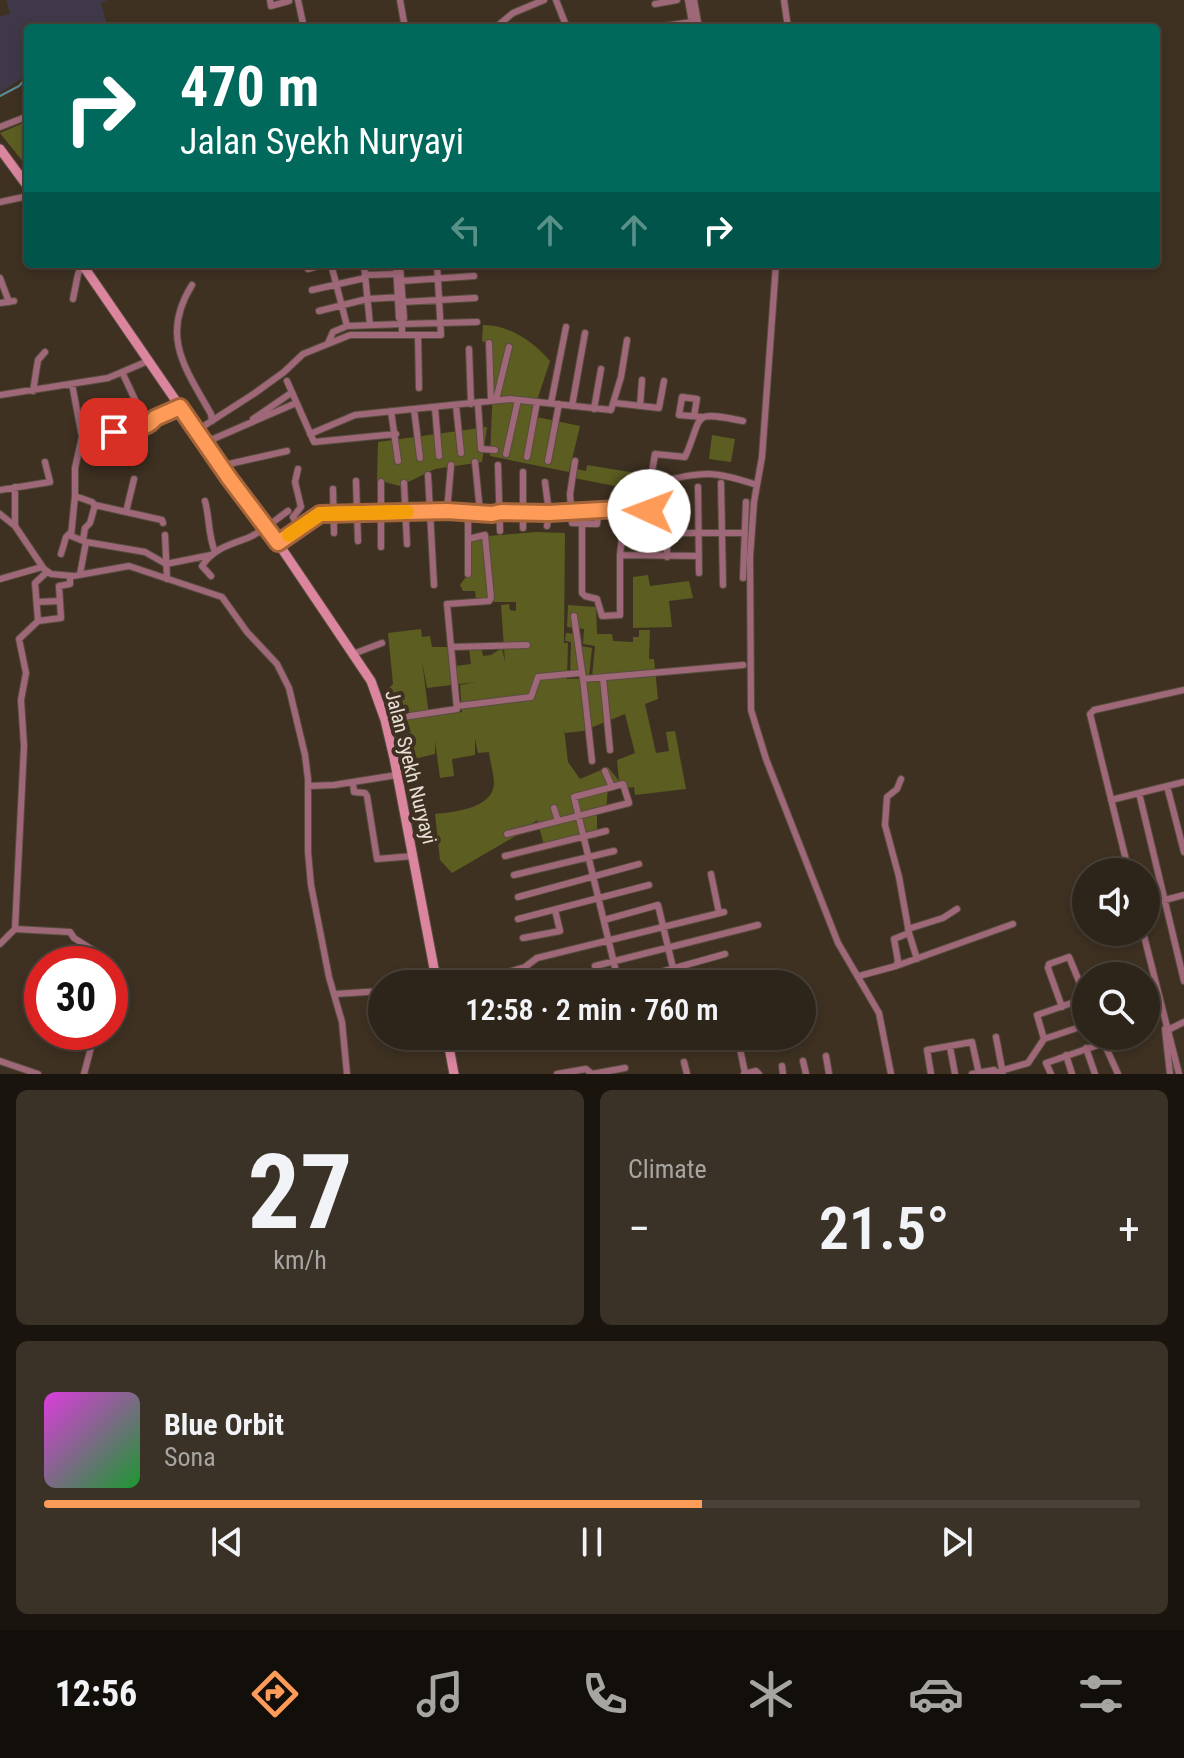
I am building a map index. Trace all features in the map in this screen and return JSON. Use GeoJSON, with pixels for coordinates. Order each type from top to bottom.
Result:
{"type":"FeatureCollection","features":[{"type":"Feature","properties":{"kind":"main road"},"geometry":{"type":"LineString","coordinates":[[0,149],[24,182]]}},
{"type":"Feature","properties":{"kind":"main road","name":"Jalan Syekh Nuryayi"},"geometry":{"type":"LineString","coordinates":[[85,268],[371,681],[386,724],[435,970]]}},
{"type":"Feature","properties":{"kind":"main road"},"geometry":{"type":"LineString","coordinates":[[450,1050],[454,1074]]}},
{"type":"Feature","properties":{"kind":"street"},"geometry":{"type":"LineString","coordinates":[[270,0],[271,6],[290,0]]}},
{"type":"Feature","properties":{"kind":"street"},"geometry":{"type":"LineString","coordinates":[[298,0],[303,24]]}},
{"type":"Feature","properties":{"kind":"street"},"geometry":{"type":"LineString","coordinates":[[400,0],[404,24]]}},
{"type":"Feature","properties":{"kind":"street"},"geometry":{"type":"LineString","coordinates":[[500,24],[513,13],[544,0]]}},
{"type":"Feature","properties":{"kind":"street"},"geometry":{"type":"LineString","coordinates":[[556,0],[565,24]]}},
{"type":"Feature","properties":{"kind":"street"},"geometry":{"type":"LineString","coordinates":[[655,4],[677,0]]}},
{"type":"Feature","properties":{"kind":"street"},"geometry":{"type":"LineString","coordinates":[[691,0],[694,24]]}},
{"type":"Feature","properties":{"kind":"street"},"geometry":{"type":"LineString","coordinates":[[784,0],[787,24]]}},
{"type":"Feature","properties":{"kind":"street"},"geometry":{"type":"LineString","coordinates":[[0,127],[24,118]]}},
{"type":"Feature","properties":{"kind":"street"},"geometry":{"type":"LineString","coordinates":[[0,202],[24,197]]}},
{"type":"Feature","properties":{"kind":"street"},"geometry":{"type":"LineString","coordinates":[[73,299],[81,268]]}},
{"type":"Feature","properties":{"kind":"street"},"geometry":{"type":"LineString","coordinates":[[332,268],[347,326]]}},
{"type":"Feature","properties":{"kind":"street"},"geometry":{"type":"LineString","coordinates":[[364,268],[370,325]]}},
{"type":"Feature","properties":{"kind":"street"},"geometry":{"type":"LineString","coordinates":[[398,268],[402,335]]}},
{"type":"Feature","properties":{"kind":"street"},"geometry":{"type":"LineString","coordinates":[[196,431],[284,372],[303,354],[328,343],[350,335],[441,335],[438,268]]}},
{"type":"Feature","properties":{"kind":"street"},"geometry":{"type":"LineString","coordinates":[[776,268],[762,457],[749,571],[751,710],[766,759],[838,943],[879,1013],[891,1074]]}},
{"type":"Feature","properties":{"kind":"street"},"geometry":{"type":"LineString","coordinates":[[312,290],[365,276],[439,279],[474,276]]}},
{"type":"Feature","properties":{"kind":"street"},"geometry":{"type":"LineString","coordinates":[[0,278],[11,301],[0,303]]}},
{"type":"Feature","properties":{"kind":"street"},"geometry":{"type":"LineString","coordinates":[[192,285],[179,314],[177,349],[212,421]]}},
{"type":"Feature","properties":{"kind":"street"},"geometry":{"type":"LineString","coordinates":[[319,311],[367,299],[440,301],[475,298]]}},
{"type":"Feature","properties":{"kind":"street"},"geometry":{"type":"LineString","coordinates":[[328,343],[333,332],[347,326],[477,322]]}},
{"type":"Feature","properties":{"kind":"street"},"geometry":{"type":"LineString","coordinates":[[551,403],[566,327]]}},
{"type":"Feature","properties":{"kind":"street"},"geometry":{"type":"LineString","coordinates":[[572,406],[585,333]]}},
{"type":"Feature","properties":{"kind":"street"},"geometry":{"type":"LineString","coordinates":[[418,335],[419,388]]}},
{"type":"Feature","properties":{"kind":"street"},"geometry":{"type":"LineString","coordinates":[[310,434],[355,415],[493,401],[518,400],[611,410],[627,340]]}},
{"type":"Feature","properties":{"kind":"street"},"geometry":{"type":"LineString","coordinates":[[489,343],[493,401]]}},
{"type":"Feature","properties":{"kind":"street"},"geometry":{"type":"LineString","coordinates":[[469,349],[481,449],[495,450]]}},
{"type":"Feature","properties":{"kind":"street"},"geometry":{"type":"LineString","coordinates":[[490,354],[508,350],[493,401]]}},
{"type":"Feature","properties":{"kind":"street"},"geometry":{"type":"LineString","coordinates":[[33,391],[38,360],[45,352]]}},
{"type":"Feature","properties":{"kind":"street"},"geometry":{"type":"LineString","coordinates":[[0,395],[123,374],[148,361]]}},
{"type":"Feature","properties":{"kind":"street"},"geometry":{"type":"LineString","coordinates":[[594,409],[601,369]]}},
{"type":"Feature","properties":{"kind":"street"},"geometry":{"type":"LineString","coordinates":[[123,374],[137,404]]}},
{"type":"Feature","properties":{"kind":"street"},"geometry":{"type":"LineString","coordinates":[[640,406],[642,380]]}},
{"type":"Feature","properties":{"kind":"street"},"geometry":{"type":"LineString","coordinates":[[287,381],[314,442],[396,434]]}},
{"type":"Feature","properties":{"kind":"street"},"geometry":{"type":"LineString","coordinates":[[615,403],[659,408],[664,381]]}},
{"type":"Feature","properties":{"kind":"street"},"geometry":{"type":"LineString","coordinates":[[61,554],[70,533],[75,468],[82,434],[72,384]]}},
{"type":"Feature","properties":{"kind":"street"},"geometry":{"type":"LineString","coordinates":[[240,428],[291,393]]}},
{"type":"Feature","properties":{"kind":"street"},"geometry":{"type":"LineString","coordinates":[[506,454],[518,400]]}},
{"type":"Feature","properties":{"kind":"street"},"geometry":{"type":"LineString","coordinates":[[527,457],[537,402]]}},
{"type":"Feature","properties":{"kind":"street"},"geometry":{"type":"LineString","coordinates":[[204,443],[296,403]]}},
{"type":"Feature","properties":{"kind":"street"},"geometry":{"type":"LineString","coordinates":[[548,461],[559,404]]}},
{"type":"Feature","properties":{"kind":"street"},"geometry":{"type":"LineString","coordinates":[[456,406],[461,453]]}},
{"type":"Feature","properties":{"kind":"street"},"geometry":{"type":"LineString","coordinates":[[82,434],[146,427],[155,418],[180,407]]}},
{"type":"Feature","properties":{"kind":"street"},"geometry":{"type":"LineString","coordinates":[[435,408],[439,456]]}},
{"type":"Feature","properties":{"kind":"street"},"geometry":{"type":"LineString","coordinates":[[414,409],[420,458]]}},
{"type":"Feature","properties":{"kind":"street"},"geometry":{"type":"LineString","coordinates":[[391,411],[398,461]]}},
{"type":"Feature","properties":{"kind":"street"},"geometry":{"type":"LineString","coordinates":[[743,421],[698,416],[685,457],[655,454],[646,508],[649,511],[650,533],[745,533]]}},
{"type":"Feature","properties":{"kind":"street"},"geometry":{"type":"LineString","coordinates":[[220,466],[287,451]]}},
{"type":"Feature","properties":{"kind":"street"},"geometry":{"type":"LineString","coordinates":[[575,461],[570,494],[573,524],[598,524],[599,510]]}},
{"type":"Feature","properties":{"kind":"street"},"geometry":{"type":"LineString","coordinates":[[0,490],[50,482],[45,462]]}},
{"type":"Feature","properties":{"kind":"street"},"geometry":{"type":"LineString","coordinates":[[475,462],[480,512]]}},
{"type":"Feature","properties":{"kind":"street"},"geometry":{"type":"LineString","coordinates":[[447,511],[451,465]]}},
{"type":"Feature","properties":{"kind":"street"},"geometry":{"type":"LineString","coordinates":[[498,465],[500,531]]}},
{"type":"Feature","properties":{"kind":"street"},"geometry":{"type":"LineString","coordinates":[[298,469],[295,482],[300,505],[293,517],[299,528]]}},
{"type":"Feature","properties":{"kind":"street"},"geometry":{"type":"LineString","coordinates":[[523,472],[523,528]]}},
{"type":"Feature","properties":{"kind":"street"},"geometry":{"type":"LineString","coordinates":[[651,484],[705,472],[757,485]]}},
{"type":"Feature","properties":{"kind":"street"},"geometry":{"type":"LineString","coordinates":[[428,475],[434,585]]}},
{"type":"Feature","properties":{"kind":"street"},"geometry":{"type":"LineString","coordinates":[[126,512],[134,479]]}},
{"type":"Feature","properties":{"kind":"street"},"geometry":{"type":"LineString","coordinates":[[356,481],[358,541]]}},
{"type":"Feature","properties":{"kind":"street"},"geometry":{"type":"LineString","coordinates":[[381,482],[381,547]]}},
{"type":"Feature","properties":{"kind":"street"},"geometry":{"type":"LineString","coordinates":[[545,482],[549,513],[547,526]]}},
{"type":"Feature","properties":{"kind":"street"},"geometry":{"type":"LineString","coordinates":[[404,483],[407,544]]}},
{"type":"Feature","properties":{"kind":"street"},"geometry":{"type":"LineString","coordinates":[[721,483],[723,585]]}},
{"type":"Feature","properties":{"kind":"street"},"geometry":{"type":"LineString","coordinates":[[15,487],[15,526]]}},
{"type":"Feature","properties":{"kind":"street"},"geometry":{"type":"LineString","coordinates":[[698,487],[699,573]]}},
{"type":"Feature","properties":{"kind":"street"},"geometry":{"type":"LineString","coordinates":[[333,489],[334,533]]}},
{"type":"Feature","properties":{"kind":"street"},"geometry":{"type":"LineString","coordinates":[[675,491],[679,535]]}},
{"type":"Feature","properties":{"kind":"street"},"geometry":{"type":"LineString","coordinates":[[75,496],[95,505],[162,520],[163,523]]}},
{"type":"Feature","properties":{"kind":"street"},"geometry":{"type":"LineString","coordinates":[[205,501],[213,554]]}},
{"type":"Feature","properties":{"kind":"street"},"geometry":{"type":"LineString","coordinates":[[743,578],[746,502]]}},
{"type":"Feature","properties":{"kind":"street"},"geometry":{"type":"LineString","coordinates":[[80,574],[85,528],[90,523],[95,505]]}},
{"type":"Feature","properties":{"kind":"street"},"geometry":{"type":"LineString","coordinates":[[278,543],[317,515],[381,511],[549,513],[646,508]]}},
{"type":"Feature","properties":{"kind":"street"},"geometry":{"type":"LineString","coordinates":[[582,525],[582,593],[597,599],[602,616],[621,614],[620,555],[625,509]]}},
{"type":"Feature","properties":{"kind":"street"},"geometry":{"type":"LineString","coordinates":[[211,576],[202,566],[213,554],[235,541],[246,539],[288,511]]}},
{"type":"Feature","properties":{"kind":"street"},"geometry":{"type":"LineString","coordinates":[[468,512],[468,574]]}},
{"type":"Feature","properties":{"kind":"street"},"geometry":{"type":"LineString","coordinates":[[0,514],[15,526],[45,569]]}},
{"type":"Feature","properties":{"kind":"street"},"geometry":{"type":"LineString","coordinates":[[70,533],[73,538],[145,552],[166,564],[213,554]]}},
{"type":"Feature","properties":{"kind":"street"},"geometry":{"type":"LineString","coordinates":[[667,534],[667,557]]}},
{"type":"Feature","properties":{"kind":"street"},"geometry":{"type":"LineString","coordinates":[[165,535],[167,577]]}},
{"type":"Feature","properties":{"kind":"street"},"geometry":{"type":"LineString","coordinates":[[458,706],[447,604],[489,601],[491,598],[485,535],[468,539]]}},
{"type":"Feature","properties":{"kind":"street"},"geometry":{"type":"LineString","coordinates":[[620,555],[698,556]]}},
{"type":"Feature","properties":{"kind":"street"},"geometry":{"type":"LineString","coordinates":[[0,579],[45,569],[70,576],[129,566],[167,577],[222,597],[247,632],[277,664],[289,688],[305,755],[310,786],[308,852],[311,885],[345,1042],[347,1074]]}},
{"type":"Feature","properties":{"kind":"street"},"geometry":{"type":"LineString","coordinates":[[38,621],[36,580],[45,569]]}},
{"type":"Feature","properties":{"kind":"street"},"geometry":{"type":"LineString","coordinates":[[0,944],[15,929],[24,746],[21,700],[26,674],[19,639],[38,621],[61,618],[59,586],[70,584],[70,576]]}},
{"type":"Feature","properties":{"kind":"street"},"geometry":{"type":"LineString","coordinates":[[37,602],[60,601]]}},
{"type":"Feature","properties":{"kind":"street"},"geometry":{"type":"LineString","coordinates":[[574,616],[592,761]]}},
{"type":"Feature","properties":{"kind":"street"},"geometry":{"type":"LineString","coordinates":[[353,654],[382,643]]}},
{"type":"Feature","properties":{"kind":"street"},"geometry":{"type":"LineString","coordinates":[[451,647],[527,645]]}},
{"type":"Feature","properties":{"kind":"street"},"geometry":{"type":"LineString","coordinates":[[386,724],[412,715],[454,710],[458,706],[531,697],[538,677],[603,678],[743,665]]}},
{"type":"Feature","properties":{"kind":"street"},"geometry":{"type":"LineString","coordinates":[[603,678],[610,750]]}},
{"type":"Feature","properties":{"kind":"street"},"geometry":{"type":"LineString","coordinates":[[1126,858],[1091,712],[1184,690]]}},
{"type":"Feature","properties":{"kind":"street"},"geometry":{"type":"LineString","coordinates":[[605,771],[612,787]]}},
{"type":"Feature","properties":{"kind":"street"},"geometry":{"type":"LineString","coordinates":[[310,786],[397,775]]}},
{"type":"Feature","properties":{"kind":"street"},"geometry":{"type":"LineString","coordinates":[[901,779],[897,789],[887,797],[885,825],[917,959]]}},
{"type":"Feature","properties":{"kind":"street"},"geometry":{"type":"LineString","coordinates":[[353,782],[354,792],[367,796],[377,859],[414,856]]}},
{"type":"Feature","properties":{"kind":"street"},"geometry":{"type":"LineString","coordinates":[[1111,800],[1184,782]]}},
{"type":"Feature","properties":{"kind":"street"},"geometry":{"type":"LineString","coordinates":[[507,834],[558,821],[578,816],[629,803],[623,784],[574,797],[578,816],[588,858],[616,970]]}},
{"type":"Feature","properties":{"kind":"street"},"geometry":{"type":"LineString","coordinates":[[1167,786],[1184,852]]}},
{"type":"Feature","properties":{"kind":"street"},"geometry":{"type":"LineString","coordinates":[[1139,793],[1184,981]]}},
{"type":"Feature","properties":{"kind":"street"},"geometry":{"type":"LineString","coordinates":[[1173,808],[1184,805]]}},
{"type":"Feature","properties":{"kind":"street"},"geometry":{"type":"LineString","coordinates":[[554,808],[558,821]]}},
{"type":"Feature","properties":{"kind":"street"},"geometry":{"type":"LineString","coordinates":[[505,856],[606,831]]}},
{"type":"Feature","properties":{"kind":"street"},"geometry":{"type":"LineString","coordinates":[[514,875],[614,851]]}},
{"type":"Feature","properties":{"kind":"street"},"geometry":{"type":"LineString","coordinates":[[518,897],[639,864]]}},
{"type":"Feature","properties":{"kind":"street"},"geometry":{"type":"LineString","coordinates":[[515,970],[537,958],[722,913],[711,874]]}},
{"type":"Feature","properties":{"kind":"street"},"geometry":{"type":"LineString","coordinates":[[518,919],[649,885]]}},
{"type":"Feature","properties":{"kind":"street"},"geometry":{"type":"LineString","coordinates":[[1160,901],[1184,895]]}},
{"type":"Feature","properties":{"kind":"street"},"geometry":{"type":"LineString","coordinates":[[604,920],[658,905],[673,968]]}},
{"type":"Feature","properties":{"kind":"street"},"geometry":{"type":"LineString","coordinates":[[896,966],[894,939],[957,909]]}},
{"type":"Feature","properties":{"kind":"street"},"geometry":{"type":"LineString","coordinates":[[523,938],[560,931],[555,910]]}},
{"type":"Feature","properties":{"kind":"street"},"geometry":{"type":"LineString","coordinates":[[859,976],[917,959],[1013,924]]}},
{"type":"Feature","properties":{"kind":"street"},"geometry":{"type":"LineString","coordinates":[[595,966],[758,925]]}},
{"type":"Feature","properties":{"kind":"street"},"geometry":{"type":"LineString","coordinates":[[15,929],[70,932],[87,946]]}},
{"type":"Feature","properties":{"kind":"street"},"geometry":{"type":"LineString","coordinates":[[1146,946],[1179,1074]]}},
{"type":"Feature","properties":{"kind":"street"},"geometry":{"type":"LineString","coordinates":[[666,970],[718,960],[725,954]]}},
{"type":"Feature","properties":{"kind":"street"},"geometry":{"type":"LineString","coordinates":[[1044,1039],[1037,1016],[1062,1007],[1086,998],[1069,957],[1049,964],[1048,968],[1062,1007]]}},
{"type":"Feature","properties":{"kind":"street"},"geometry":{"type":"LineString","coordinates":[[335,994],[368,992]]}},
{"type":"Feature","properties":{"kind":"street"},"geometry":{"type":"LineString","coordinates":[[1166,1029],[1184,1022]]}},
{"type":"Feature","properties":{"kind":"street"},"geometry":{"type":"LineString","coordinates":[[1166,1029],[1170,1074]]}},
{"type":"Feature","properties":{"kind":"street"},"geometry":{"type":"LineString","coordinates":[[990,1074],[1028,1063],[1044,1039],[1072,1030]]}},
{"type":"Feature","properties":{"kind":"street"},"geometry":{"type":"LineString","coordinates":[[996,1037],[1003,1071]]}},
{"type":"Feature","properties":{"kind":"street"},"geometry":{"type":"LineString","coordinates":[[931,1074],[927,1050],[973,1043],[977,1074],[1003,1071]]}},
{"type":"Feature","properties":{"kind":"street"},"geometry":{"type":"LineString","coordinates":[[950,1047],[955,1074]]}},
{"type":"Feature","properties":{"kind":"street"},"geometry":{"type":"LineString","coordinates":[[84,1074],[90,1050]]}},
{"type":"Feature","properties":{"kind":"street"},"geometry":{"type":"LineString","coordinates":[[740,1050],[744,1074],[756,1071],[759,1074]]}},
{"type":"Feature","properties":{"kind":"street"},"geometry":{"type":"LineString","coordinates":[[1051,1074],[1046,1063],[1080,1050]]}},
{"type":"Feature","properties":{"kind":"street"},"geometry":{"type":"LineString","coordinates":[[1087,1050],[1095,1074]]}},
{"type":"Feature","properties":{"kind":"street"},"geometry":{"type":"LineString","coordinates":[[1109,1050],[1118,1074]]}},
{"type":"Feature","properties":{"kind":"street"},"geometry":{"type":"LineString","coordinates":[[1066,1055],[1072,1074]]}},
{"type":"Feature","properties":{"kind":"street"},"geometry":{"type":"LineString","coordinates":[[826,1056],[829,1074]]}},
{"type":"Feature","properties":{"kind":"street"},"geometry":{"type":"LineString","coordinates":[[0,1061],[38,1074]]}},
{"type":"Feature","properties":{"kind":"street"},"geometry":{"type":"LineString","coordinates":[[803,1061],[806,1074]]}},
{"type":"Feature","properties":{"kind":"street"},"geometry":{"type":"LineString","coordinates":[[684,1062],[687,1074]]}},
{"type":"Feature","properties":{"kind":"street"},"geometry":{"type":"LineString","coordinates":[[1028,1063],[1032,1074]]}},
{"type":"Feature","properties":{"kind":"street"},"geometry":{"type":"LineString","coordinates":[[557,1074],[587,1069],[592,1074],[625,1068]]}},
{"type":"Feature","properties":{"kind":"shaded area"},"geometry":{"type":"Polygon","coordinates":[[[6,0],[108,0],[101,3],[107,24],[24,24],[24,77],[0,93],[0,16],[10,14],[6,0]]]}},
{"type":"Feature","properties":{"kind":"shaded area"},"geometry":{"type":"Polygon","coordinates":[[[24,123],[24,163],[0,133],[24,123]]]}},
{"type":"Feature","properties":{"kind":"shaded area"},"geometry":{"type":"Polygon","coordinates":[[[483,325],[502,328],[520,336],[550,361],[532,416],[580,426],[569,472],[490,456],[493,385],[487,343],[482,341],[483,325]]]}},
{"type":"Feature","properties":{"kind":"shaded area"},"geometry":{"type":"Polygon","coordinates":[[[487,427],[482,462],[435,469],[400,486],[377,480],[378,442],[487,427]]]}},
{"type":"Feature","properties":{"kind":"shaded area"},"geometry":{"type":"Polygon","coordinates":[[[712,435],[735,439],[731,462],[709,459],[712,435]]]}},
{"type":"Feature","properties":{"kind":"shaded area"},"geometry":{"type":"Polygon","coordinates":[[[587,465],[648,475],[645,492],[574,478],[577,469],[586,471],[587,465]]]}},
{"type":"Feature","properties":{"kind":"shaded area"},"geometry":{"type":"Polygon","coordinates":[[[565,533],[564,643],[568,643],[567,679],[605,678],[592,677],[595,646],[583,644],[584,629],[567,627],[568,605],[596,607],[597,634],[612,634],[613,641],[633,642],[633,637],[639,637],[639,630],[650,630],[649,659],[654,659],[658,699],[645,704],[656,753],[669,751],[666,732],[675,731],[686,789],[635,795],[634,787],[620,789],[620,783],[608,787],[606,812],[597,813],[597,838],[544,845],[537,820],[452,873],[440,860],[435,814],[470,808],[486,799],[494,784],[489,752],[478,753],[475,739],[475,755],[452,759],[454,776],[440,778],[435,741],[435,754],[397,763],[392,737],[411,732],[402,705],[391,708],[383,694],[393,684],[388,633],[421,629],[422,637],[430,636],[432,647],[451,647],[455,666],[471,664],[469,648],[481,647],[483,656],[502,648],[505,662],[501,605],[509,604],[510,610],[516,611],[516,602],[494,602],[488,536],[565,533]],[[422,661],[429,716],[424,717],[462,712],[460,685],[475,682],[427,688],[422,661]],[[625,714],[583,731],[565,733],[564,729],[568,762],[580,779],[608,767],[619,781],[617,760],[635,753],[625,714]]]}},
{"type":"Feature","properties":{"kind":"shaded area"},"geometry":{"type":"Polygon","coordinates":[[[484,536],[489,599],[476,600],[475,591],[463,591],[460,585],[468,574],[470,541],[484,536]]]}},
{"type":"Feature","properties":{"kind":"shaded area"},"geometry":{"type":"Polygon","coordinates":[[[648,575],[650,586],[689,581],[693,598],[669,601],[672,627],[633,628],[633,577],[648,575]]]}},
{"type":"Feature","properties":{"kind":"shaded area"},"geometry":{"type":"Polygon","coordinates":[[[566,633],[581,634],[582,646],[592,648],[589,676],[570,677],[571,642],[565,641],[566,633]]]}},
{"type":"Feature","properties":{"kind":"waterway"},"geometry":{"type":"LineString","coordinates":[[0,96],[24,80]]}},
{"type":"Feature","properties":{"kind":"slow traffic"},"geometry":{"type":"LineString","coordinates":[[289,535],[320,514],[407,512]]}},
{"type":"Feature","properties":{"kind":"route"},"geometry":{"type":"LineString","coordinates":[[114,432],[146,427],[155,418],[180,407],[278,543],[320,514],[381,511],[549,513],[636,508],[649,511]]}}]}
